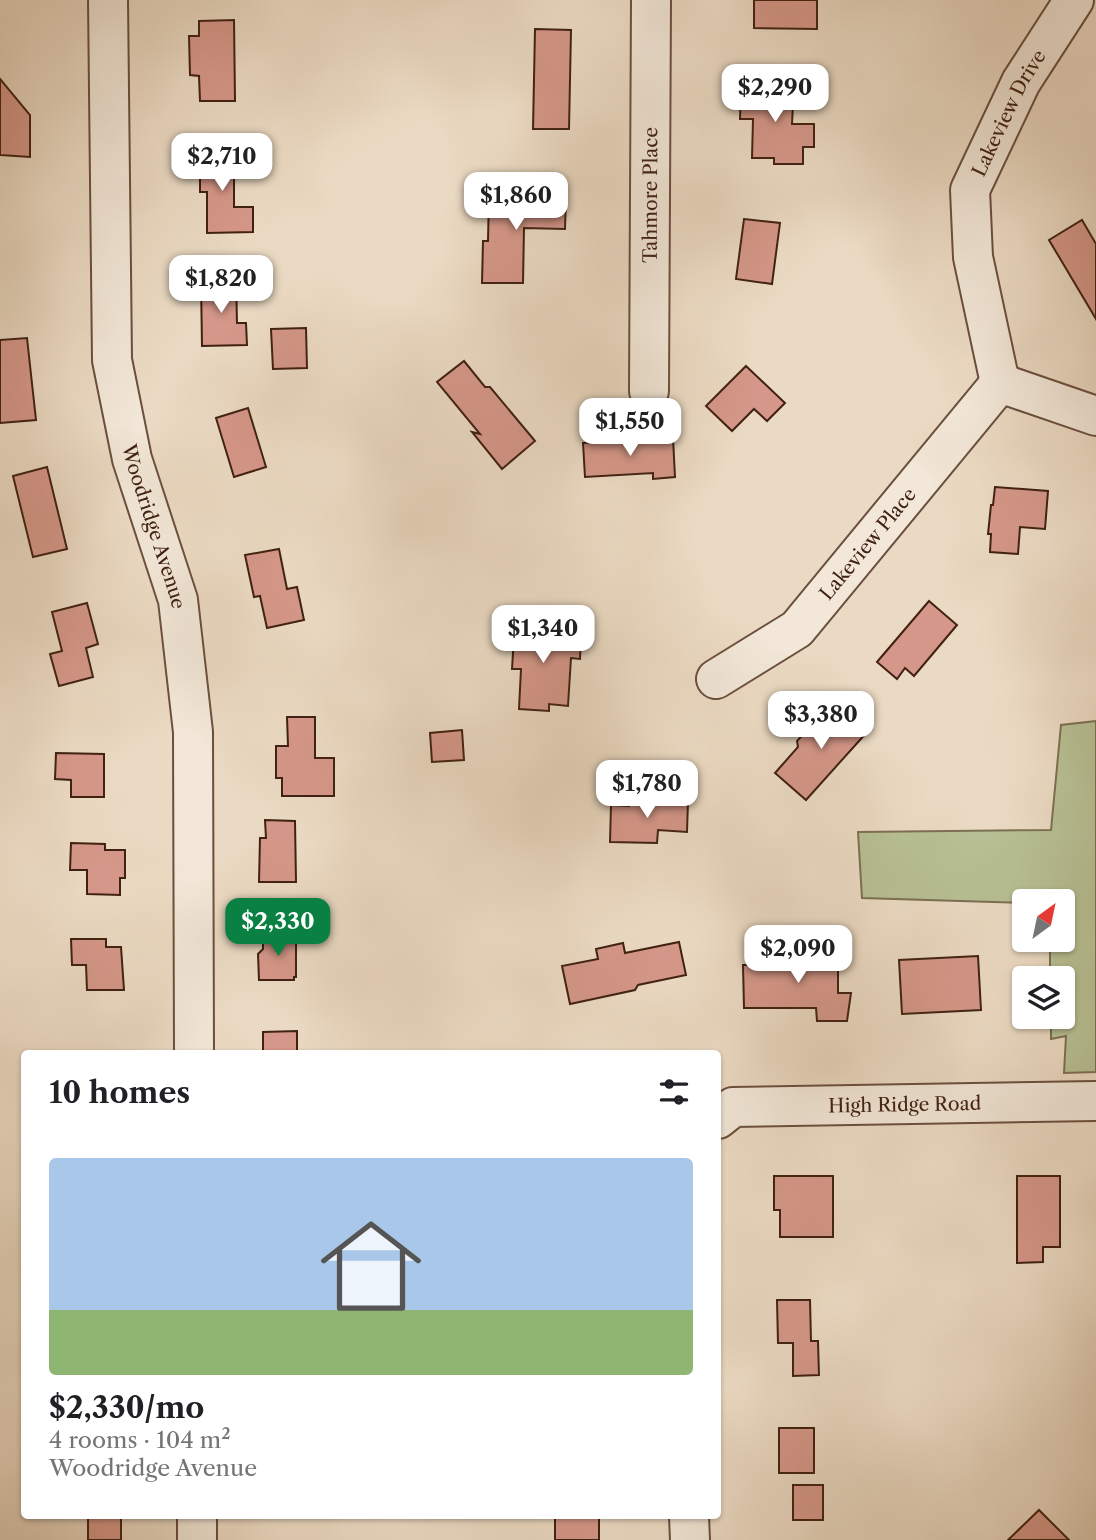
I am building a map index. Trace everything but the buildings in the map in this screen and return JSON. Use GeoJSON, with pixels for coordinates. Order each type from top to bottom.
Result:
{"type":"FeatureCollection","features":[{"type":"Feature","properties":{"kind":"street","name":"Woodridge Avenue"},"geometry":{"type":"LineString","coordinates":[[108,0],[112,360],[132,459],[178,600],[193,732],[194,1050]]}},
{"type":"Feature","properties":{"kind":"street","name":"Tahmore Place"},"geometry":{"type":"LineString","coordinates":[[649,391],[651,0]]}},
{"type":"Feature","properties":{"kind":"street","name":"Lakeview Drive"},"geometry":{"type":"LineString","coordinates":[[1000,383],[972,257],[970,190],[1021,82],[1074,0]]}},
{"type":"Feature","properties":{"kind":"street"},"geometry":{"type":"LineString","coordinates":[[1000,383],[1096,416]]}},
{"type":"Feature","properties":{"kind":"street","name":"Lakeview Place"},"geometry":{"type":"LineString","coordinates":[[716,678],[797,629],[1000,383]]}},
{"type":"Feature","properties":{"kind":"street","name":"High Ridge Road"},"geometry":{"type":"LineString","coordinates":[[721,1117],[733,1107],[1096,1101]]}},
{"type":"Feature","properties":{"kind":"street"},"geometry":{"type":"LineString","coordinates":[[197,1519],[197,1540]]}},
{"type":"Feature","properties":{"kind":"street"},"geometry":{"type":"LineString","coordinates":[[689,1519],[690,1540]]}},
{"type":"Feature","properties":{"kind":"green space"},"geometry":{"type":"Polygon","coordinates":[[[1096,721],[1096,1072],[1064,1073],[1066,1036],[1051,1039],[1051,1029],[1075,1029],[1075,966],[1050,966],[1050,952],[1075,952],[1075,889],[1012,889],[1012,903],[862,898],[858,832],[1051,830],[1061,725],[1096,721]]]}}]}
